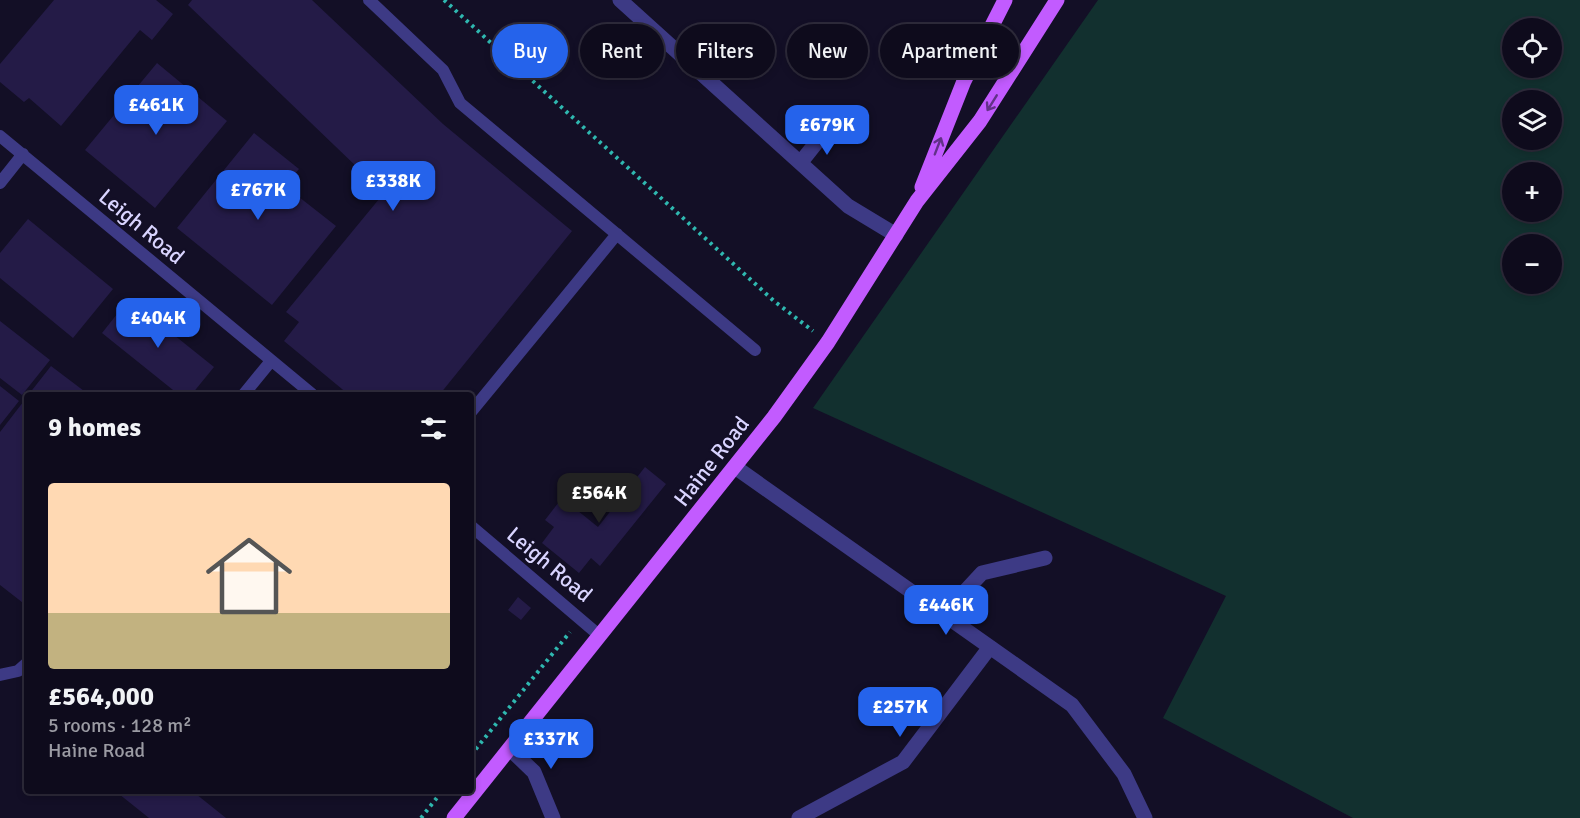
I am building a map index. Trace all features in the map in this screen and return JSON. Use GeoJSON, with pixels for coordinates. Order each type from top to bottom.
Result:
{"type":"FeatureCollection","features":[{"type":"Feature","properties":{"kind":"main road","name":"Haine Road"},"geometry":{"type":"LineString","coordinates":[[917,201],[964,81],[1005,0]]}},
{"type":"Feature","properties":{"kind":"main road","name":"Haine Road"},"geometry":{"type":"LineString","coordinates":[[474,793],[735,467],[828,342],[917,201],[980,121],[1057,0]]}},
{"type":"Feature","properties":{"kind":"main road","name":"Haine Road"},"geometry":{"type":"LineString","coordinates":[[454,818],[473,794]]}},
{"type":"Feature","properties":{"kind":"street"},"geometry":{"type":"LineString","coordinates":[[620,0],[848,206],[896,235]]}},
{"type":"Feature","properties":{"kind":"street"},"geometry":{"type":"LineString","coordinates":[[801,162],[828,128]]}},
{"type":"Feature","properties":{"kind":"street"},"geometry":{"type":"LineString","coordinates":[[735,467],[1072,705],[1124,774],[1146,818]]}},
{"type":"Feature","properties":{"kind":"street"},"geometry":{"type":"LineString","coordinates":[[944,614],[982,573],[1045,558]]}},
{"type":"Feature","properties":{"kind":"street"},"geometry":{"type":"LineString","coordinates":[[799,818],[903,762],[990,646]]}},
{"type":"Feature","properties":{"kind":"street"},"geometry":{"type":"LineString","coordinates":[[510,749],[534,772],[553,818]]}},
{"type":"Feature","properties":{"kind":"lane"},"geometry":{"type":"LineString","coordinates":[[369,0],[443,70],[460,103],[755,350]]}},
{"type":"Feature","properties":{"kind":"lane","name":"Leigh Road"},"geometry":{"type":"LineString","coordinates":[[0,136],[310,392]]}},
{"type":"Feature","properties":{"kind":"lane"},"geometry":{"type":"LineString","coordinates":[[0,183],[23,154]]}},
{"type":"Feature","properties":{"kind":"lane"},"geometry":{"type":"LineString","coordinates":[[474,408],[617,234]]}},
{"type":"Feature","properties":{"kind":"lane"},"geometry":{"type":"LineString","coordinates":[[246,392],[271,361]]}},
{"type":"Feature","properties":{"kind":"lane","name":"Leigh Road"},"geometry":{"type":"LineString","coordinates":[[474,529],[600,636]]}},
{"type":"Feature","properties":{"kind":"lane"},"geometry":{"type":"LineString","coordinates":[[0,675],[18,671],[24,666]]}},
{"type":"Feature","properties":{"kind":"path"},"geometry":{"type":"LineString","coordinates":[[444,0],[774,301],[828,342]]}},
{"type":"Feature","properties":{"kind":"path"},"geometry":{"type":"LineString","coordinates":[[474,751],[581,618]]}},
{"type":"Feature","properties":{"kind":"path"},"geometry":{"type":"LineString","coordinates":[[421,818],[440,794]]}},
{"type":"Feature","properties":{"kind":"green space"},"geometry":{"type":"Polygon","coordinates":[[[1098,0],[1580,0],[1580,818],[1353,818],[1163,718],[1226,596],[813,408],[1098,0]]]}},
{"type":"Feature","properties":{"kind":"building"},"geometry":{"type":"Polygon","coordinates":[[[54,0],[156,0],[173,14],[152,40],[140,30],[61,126],[29,98],[24,102],[0,82],[0,64],[54,0]]]}},
{"type":"Feature","properties":{"kind":"building"},"geometry":{"type":"Polygon","coordinates":[[[192,0],[312,0],[443,124],[572,231],[442,392],[346,392],[284,341],[299,322],[286,312],[384,193],[188,5],[192,0]]]}},
{"type":"Feature","properties":{"kind":"building"},"geometry":{"type":"Polygon","coordinates":[[[157,63],[227,121],[155,208],[85,150],[157,63]]]}},
{"type":"Feature","properties":{"kind":"building"},"geometry":{"type":"Polygon","coordinates":[[[254,133],[299,169],[285,186],[336,226],[272,305],[177,228],[254,133]]]}},
{"type":"Feature","properties":{"kind":"building"},"geometry":{"type":"Polygon","coordinates":[[[28,219],[113,289],[73,338],[0,278],[0,253],[28,219]]]}},
{"type":"Feature","properties":{"kind":"building"},"geometry":{"type":"Polygon","coordinates":[[[129,299],[214,367],[194,392],[176,392],[102,333],[129,299]]]}},
{"type":"Feature","properties":{"kind":"building"},"geometry":{"type":"Polygon","coordinates":[[[0,321],[50,360],[22,395],[0,378],[0,321]]]}},
{"type":"Feature","properties":{"kind":"building"},"geometry":{"type":"Polygon","coordinates":[[[51,366],[85,392],[31,392],[51,366]]]}},
{"type":"Feature","properties":{"kind":"building"},"geometry":{"type":"Polygon","coordinates":[[[0,386],[19,401],[0,425],[0,386]]]}},
{"type":"Feature","properties":{"kind":"building"},"geometry":{"type":"Polygon","coordinates":[[[24,401],[24,604],[0,585],[0,432],[24,401]]]}},
{"type":"Feature","properties":{"kind":"building"},"geometry":{"type":"Polygon","coordinates":[[[645,467],[666,484],[600,566],[591,558],[579,573],[542,543],[554,527],[545,520],[562,498],[598,527],[645,467]]]}},
{"type":"Feature","properties":{"kind":"building"},"geometry":{"type":"Polygon","coordinates":[[[518,597],[531,608],[521,620],[508,610],[518,597]]]}},
{"type":"Feature","properties":{"kind":"building"},"geometry":{"type":"Polygon","coordinates":[[[119,794],[196,794],[226,818],[149,818],[119,794]]]}}]}
